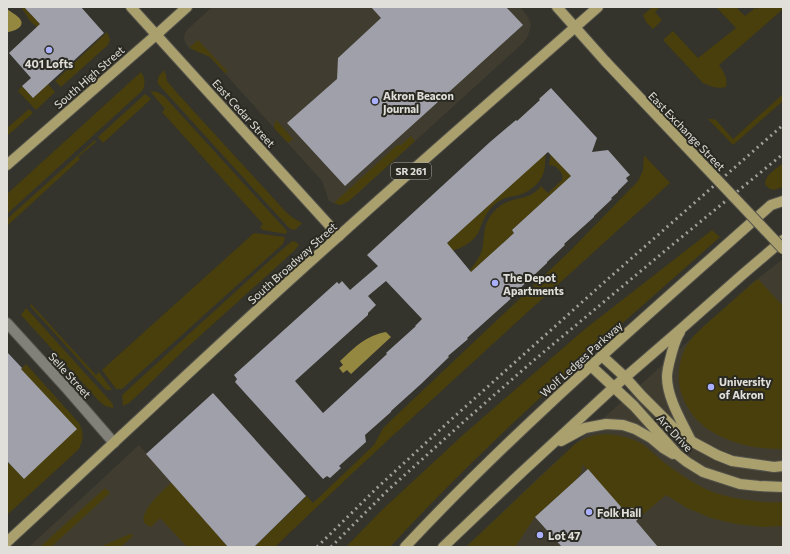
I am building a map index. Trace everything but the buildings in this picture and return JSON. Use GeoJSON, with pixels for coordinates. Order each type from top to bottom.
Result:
{"type":"FeatureCollection","features":[{"type":"Feature","properties":{"kind":"main road","name":"East Cedar Street"},"geometry":{"type":"LineString","coordinates":[[130,7],[339,236]]}},
{"type":"Feature","properties":{"kind":"main road","name":"South High Street"},"geometry":{"type":"LineString","coordinates":[[7,165],[187,7]]}},
{"type":"Feature","properties":{"kind":"main road","name":"East Exchange Street"},"geometry":{"type":"LineString","coordinates":[[557,7],[606,62],[783,249]]}},
{"type":"Feature","properties":{"kind":"main road","name":"South Broadway Street"},"geometry":{"type":"LineString","coordinates":[[7,542],[114,444],[165,394],[339,236],[598,7]]}},
{"type":"Feature","properties":{"kind":"main road","name":"Wolf Ledges Parkway"},"geometry":{"type":"LineString","coordinates":[[405,547],[505,446],[591,366],[772,205],[783,201]]}},
{"type":"Feature","properties":{"kind":"main road"},"geometry":{"type":"LineString","coordinates":[[443,547],[625,377],[783,240]]}},
{"type":"Feature","properties":{"kind":"main road"},"geometry":{"type":"LineString","coordinates":[[681,329],[670,358],[667,377],[669,392],[674,407],[691,441]]}},
{"type":"Feature","properties":{"kind":"main road","name":"Arc Drive"},"geometry":{"type":"LineString","coordinates":[[602,356],[625,377],[680,434],[691,441],[732,461],[774,467],[783,466]]}},
{"type":"Feature","properties":{"kind":"main road","name":"Arc Drive"},"geometry":{"type":"LineString","coordinates":[[591,366],[614,387],[678,455],[687,462],[703,472],[740,484],[783,487]]}},
{"type":"Feature","properties":{"kind":"main road"},"geometry":{"type":"LineString","coordinates":[[548,448],[585,428],[606,424],[623,425],[635,429],[651,438],[663,448],[687,462]]}},
{"type":"Feature","properties":{"kind":"street","name":"Selle Street"},"geometry":{"type":"LineString","coordinates":[[7,323],[68,390],[114,444]]}},
{"type":"Feature","properties":{"kind":"shaded area"},"geometry":{"type":"Polygon","coordinates":[[[21,7],[24,7],[32,16],[34,15],[49,31],[31,47],[24,39],[39,29],[30,21],[21,7]]]}},
{"type":"Feature","properties":{"kind":"shaded area"},"geometry":{"type":"Polygon","coordinates":[[[212,7],[520,7],[528,17],[531,25],[528,36],[524,42],[358,193],[340,205],[329,201],[322,181],[210,57],[188,47],[184,38],[185,33],[212,7]]]}},
{"type":"Feature","properties":{"kind":"shaded area"},"geometry":{"type":"Polygon","coordinates":[[[652,7],[660,7],[655,12],[662,20],[653,29],[646,22],[643,15],[652,7]]]}},
{"type":"Feature","properties":{"kind":"shaded area"},"geometry":{"type":"Polygon","coordinates":[[[716,7],[736,7],[745,16],[755,8],[757,9],[759,7],[783,7],[783,9],[719,65],[726,78],[726,87],[721,88],[703,83],[663,40],[673,31],[698,58],[736,28],[716,7]]]}},
{"type":"Feature","properties":{"kind":"shaded area"},"geometry":{"type":"Polygon","coordinates":[[[7,9],[20,19],[21,24],[20,27],[7,32],[7,9]]]}},
{"type":"Feature","properties":{"kind":"shaded area"},"geometry":{"type":"Polygon","coordinates":[[[107,32],[110,39],[108,45],[61,87],[55,81],[107,32]]]}},
{"type":"Feature","properties":{"kind":"shaded area"},"geometry":{"type":"Polygon","coordinates":[[[198,40],[228,72],[225,73],[210,57],[189,48],[198,40]]]}},
{"type":"Feature","properties":{"kind":"shaded area"},"geometry":{"type":"Polygon","coordinates":[[[164,70],[167,81],[178,94],[285,211],[302,223],[296,229],[293,230],[289,228],[159,85],[158,79],[164,70]]]}},
{"type":"Feature","properties":{"kind":"shaded area"},"geometry":{"type":"Polygon","coordinates":[[[141,72],[144,81],[142,91],[7,214],[7,194],[141,72]]]}},
{"type":"Feature","properties":{"kind":"shaded area"},"geometry":{"type":"Polygon","coordinates":[[[48,84],[55,92],[36,110],[18,91],[22,86],[33,98],[48,84]]]}},
{"type":"Feature","properties":{"kind":"shaded area"},"geometry":{"type":"Polygon","coordinates":[[[150,91],[157,92],[164,96],[287,231],[286,234],[263,230],[260,227],[263,224],[162,112],[165,109],[150,91]]]}},
{"type":"Feature","properties":{"kind":"shaded area"},"geometry":{"type":"Polygon","coordinates":[[[145,94],[151,99],[103,143],[98,137],[145,94]]]}},
{"type":"Feature","properties":{"kind":"shaded area"},"geometry":{"type":"Polygon","coordinates":[[[783,94],[783,101],[733,145],[708,119],[716,120],[733,139],[783,94]]]}},
{"type":"Feature","properties":{"kind":"shaded area"},"geometry":{"type":"Polygon","coordinates":[[[29,109],[33,113],[7,136],[7,128],[29,109]]]}},
{"type":"Feature","properties":{"kind":"shaded area"},"geometry":{"type":"Polygon","coordinates":[[[276,120],[293,139],[288,143],[274,128],[276,120]]]}},
{"type":"Feature","properties":{"kind":"shaded area"},"geometry":{"type":"Polygon","coordinates":[[[411,136],[415,141],[349,201],[340,205],[334,203],[397,145],[401,145],[411,136]]]}},
{"type":"Feature","properties":{"kind":"shaded area"},"geometry":{"type":"Polygon","coordinates":[[[95,140],[96,142],[78,157],[80,159],[7,226],[7,219],[95,140]]]}},
{"type":"Feature","properties":{"kind":"shaded area"},"geometry":{"type":"Polygon","coordinates":[[[546,152],[544,172],[536,185],[524,193],[497,202],[483,220],[475,237],[465,246],[433,256],[546,152]]]}},
{"type":"Feature","properties":{"kind":"shaded area"},"geometry":{"type":"Polygon","coordinates":[[[551,154],[575,173],[512,230],[514,233],[467,277],[481,253],[484,231],[489,218],[494,211],[508,202],[532,194],[541,186],[548,193],[562,180],[562,174],[560,171],[555,166],[549,165],[551,154]]]}},
{"type":"Feature","properties":{"kind":"shaded area"},"geometry":{"type":"Polygon","coordinates":[[[644,155],[670,183],[427,404],[275,547],[254,547],[307,496],[313,503],[374,445],[383,428],[570,251],[638,181],[643,170],[644,155]]]}},
{"type":"Feature","properties":{"kind":"shaded area"},"geometry":{"type":"Polygon","coordinates":[[[783,163],[783,187],[771,189],[767,187],[765,181],[771,172],[783,163]]]}},
{"type":"Feature","properties":{"kind":"shaded area"},"geometry":{"type":"Polygon","coordinates":[[[712,230],[720,237],[509,427],[390,547],[346,547],[382,510],[464,434],[585,329],[712,230]]]}},
{"type":"Feature","properties":{"kind":"shaded area"},"geometry":{"type":"Polygon","coordinates":[[[254,233],[285,237],[283,244],[122,389],[116,389],[102,370],[254,233]]]}},
{"type":"Feature","properties":{"kind":"shaded area"},"geometry":{"type":"Polygon","coordinates":[[[293,241],[299,245],[294,251],[180,354],[129,403],[123,406],[122,395],[293,241]]]}},
{"type":"Feature","properties":{"kind":"shaded area","name":"University of Akron"},"geometry":{"type":"Polygon","coordinates":[[[783,259],[783,547],[466,547],[540,476],[752,283],[783,259]]]}},
{"type":"Feature","properties":{"kind":"shaded area"},"geometry":{"type":"Polygon","coordinates":[[[758,279],[783,306],[783,449],[762,448],[746,445],[712,432],[702,425],[691,413],[679,386],[680,362],[687,345],[695,335],[758,279]]]}},
{"type":"Feature","properties":{"kind":"shaded area"},"geometry":{"type":"Polygon","coordinates":[[[31,304],[96,375],[99,372],[112,390],[106,390],[30,306],[31,304]]]}},
{"type":"Feature","properties":{"kind":"shaded area"},"geometry":{"type":"Polygon","coordinates":[[[26,308],[113,404],[113,408],[105,406],[99,401],[21,315],[26,308]]]}},
{"type":"Feature","properties":{"kind":"shaded area"},"geometry":{"type":"Polygon","coordinates":[[[386,332],[391,337],[351,374],[347,370],[343,373],[339,368],[343,365],[340,361],[366,339],[386,332]]]}},
{"type":"Feature","properties":{"kind":"shaded area"},"geometry":{"type":"Polygon","coordinates":[[[26,364],[79,423],[82,430],[82,440],[78,450],[7,515],[7,465],[9,463],[24,479],[21,369],[26,364]]]}},
{"type":"Feature","properties":{"kind":"shaded area"},"geometry":{"type":"Polygon","coordinates":[[[608,434],[628,438],[641,443],[663,462],[708,490],[725,496],[745,500],[783,502],[783,526],[762,527],[736,524],[711,518],[687,508],[666,495],[641,516],[633,508],[622,508],[582,464],[582,471],[577,479],[535,517],[515,547],[466,547],[575,444],[591,436],[608,434]]]}},
{"type":"Feature","properties":{"kind":"shaded area"},"geometry":{"type":"Polygon","coordinates":[[[139,445],[228,547],[29,547],[139,445]]]}},
{"type":"Feature","properties":{"kind":"shaded area"},"geometry":{"type":"Polygon","coordinates":[[[172,482],[228,547],[187,547],[160,518],[151,527],[145,523],[144,518],[150,504],[172,482]]]}},
{"type":"Feature","properties":{"kind":"shaded area"},"geometry":{"type":"Polygon","coordinates":[[[105,488],[110,493],[51,547],[40,547],[105,488]]]}},
{"type":"Feature","properties":{"kind":"shaded area"},"geometry":{"type":"Polygon","coordinates":[[[130,534],[133,536],[123,545],[124,547],[100,547],[130,534]]]}},
{"type":"Feature","properties":{"kind":"railway"},"geometry":{"type":"LineString","coordinates":[[317,547],[378,487],[455,416],[783,125]]}},
{"type":"Feature","properties":{"kind":"railway"},"geometry":{"type":"LineString","coordinates":[[331,547],[387,491],[533,361],[783,154]]}},
{"type":"Feature","properties":{"kind":"place","name":"401 Lofts"},"geometry":{"type":"Point","coordinates":[49,50]}},
{"type":"Feature","properties":{"kind":"place","name":"Akron Beacon Journal"},"geometry":{"type":"Point","coordinates":[375,101]}},
{"type":"Feature","properties":{"kind":"place","name":"The Depot Apartments"},"geometry":{"type":"Point","coordinates":[495,283]}},
{"type":"Feature","properties":{"kind":"place","name":"University of Akron"},"geometry":{"type":"Point","coordinates":[711,387]}},
{"type":"Feature","properties":{"kind":"place","name":"Folk Hall"},"geometry":{"type":"Point","coordinates":[589,512]}},
{"type":"Feature","properties":{"kind":"place","name":"Lot 47"},"geometry":{"type":"Point","coordinates":[540,535]}}]}
